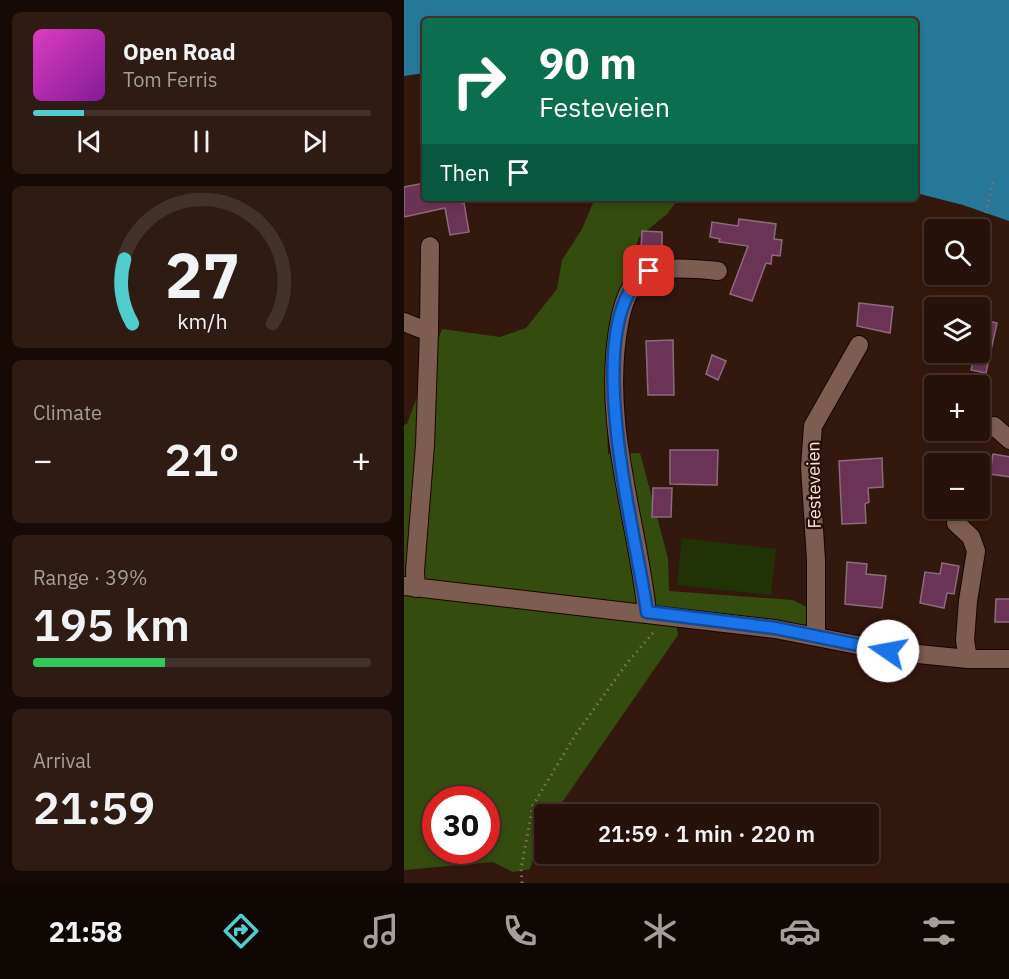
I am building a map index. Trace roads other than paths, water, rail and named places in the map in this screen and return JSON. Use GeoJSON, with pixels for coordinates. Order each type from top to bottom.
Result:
{"type":"FeatureCollection","features":[{"type":"Feature","properties":{"kind":"street"},"geometry":{"type":"LineString","coordinates":[[430,246],[425,445],[415,571],[410,587],[647,612],[816,636],[888,651],[968,659],[1010,658]]}},
{"type":"Feature","properties":{"kind":"street"},"geometry":{"type":"LineString","coordinates":[[647,612],[620,460],[612,373],[616,339],[623,309],[632,285],[640,276],[649,271],[696,268],[718,271]]}},
{"type":"Feature","properties":{"kind":"street"},"geometry":{"type":"LineString","coordinates":[[404,322],[429,332]]}},
{"type":"Feature","properties":{"kind":"street","name":"Festeveien"},"geometry":{"type":"LineString","coordinates":[[816,636],[816,560],[810,467],[813,426],[859,345]]}},
{"type":"Feature","properties":{"kind":"street"},"geometry":{"type":"LineString","coordinates":[[994,426],[1010,440]]}},
{"type":"Feature","properties":{"kind":"street"},"geometry":{"type":"LineString","coordinates":[[956,523],[971,537],[976,551],[968,601],[965,640],[968,659]]}},
{"type":"Feature","properties":{"kind":"water"},"geometry":{"type":"Polygon","coordinates":[[[404,0],[1009,0],[1009,221],[963,205],[918,194],[918,18],[422,18],[422,73],[404,76],[404,0]]]}}]}
